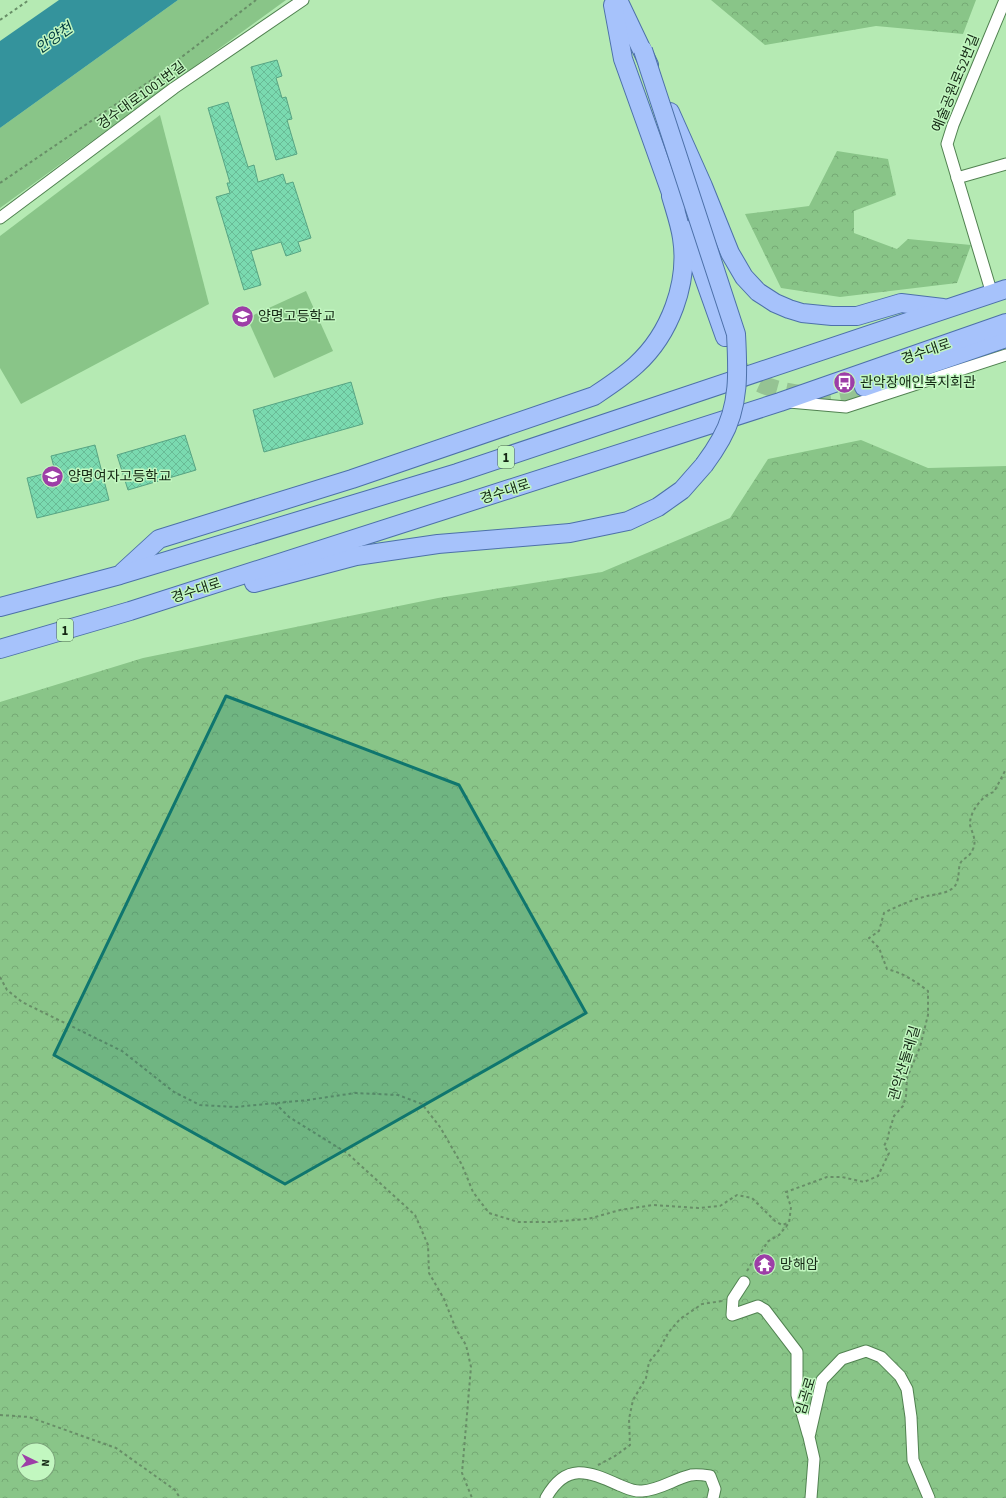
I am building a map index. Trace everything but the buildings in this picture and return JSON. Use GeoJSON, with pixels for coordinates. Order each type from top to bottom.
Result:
{"type":"FeatureCollection","features":[{"type":"Feature","properties":{"kind":"main road"},"geometry":{"type":"LineString","coordinates":[[612,0],[623,59],[672,196],[690,238],[725,337]]}},
{"type":"Feature","properties":{"kind":"main road"},"geometry":{"type":"LineString","coordinates":[[618,0],[643,50],[703,186],[730,253],[744,277],[758,292],[775,303],[802,313],[832,316],[857,316],[901,303],[948,308]]}},
{"type":"Feature","properties":{"kind":"main road"},"geometry":{"type":"LineString","coordinates":[[130,611],[282,576],[356,556],[438,544],[570,534],[628,522],[658,507],[682,490],[704,465],[722,438],[732,412],[738,376],[736,334],[643,50]]}},
{"type":"Feature","properties":{"kind":"main road"},"geometry":{"type":"LineString","coordinates":[[120,575],[159,539],[352,479],[594,396],[620,379],[637,364],[657,340],[669,320],[680,292],[683,268],[682,238],[672,196]]}},
{"type":"Feature","properties":{"kind":"main road","name":"1"},"geometry":{"type":"LineString","coordinates":[[0,608],[120,575],[457,473],[999,292]]}},
{"type":"Feature","properties":{"kind":"main road","name":"경수대로"},"geometry":{"type":"LineString","coordinates":[[0,649],[130,611],[780,402],[1006,323]]}},
{"type":"Feature","properties":{"kind":"main road"},"geometry":{"type":"LineString","coordinates":[[864,387],[1006,338]]}},
{"type":"Feature","properties":{"kind":"street","name":"경수대로1001번길"},"geometry":{"type":"LineString","coordinates":[[0,218],[174,88],[303,0]]}},
{"type":"Feature","properties":{"kind":"street","name":"예술공원로52번길"},"geometry":{"type":"LineString","coordinates":[[999,292],[957,178],[947,144],[948,136],[1005,0]]}},
{"type":"Feature","properties":{"kind":"street"},"geometry":{"type":"LineString","coordinates":[[957,178],[1006,164]]}},
{"type":"Feature","properties":{"kind":"street"},"geometry":{"type":"LineString","coordinates":[[780,402],[846,407],[1006,355]]}},
{"type":"Feature","properties":{"kind":"street"},"geometry":{"type":"LineString","coordinates":[[745,1279],[732,1299],[732,1315],[758,1306],[765,1310],[797,1352],[797,1395],[809,1437]]}},
{"type":"Feature","properties":{"kind":"street","name":"임곡로"},"geometry":{"type":"LineString","coordinates":[[811,1498],[814,1459],[809,1437],[822,1380],[842,1359],[866,1351],[881,1356],[900,1376],[907,1389],[911,1417],[914,1460],[928,1498]]}},
{"type":"Feature","properties":{"kind":"street"},"geometry":{"type":"LineString","coordinates":[[546,1498],[551,1489],[563,1477],[571,1473],[583,1472],[607,1480],[634,1492],[661,1488],[692,1475],[710,1476],[715,1489],[713,1498]]}},
{"type":"Feature","properties":{"kind":"path"},"geometry":{"type":"LineString","coordinates":[[0,20],[29,0]]}},
{"type":"Feature","properties":{"kind":"path"},"geometry":{"type":"LineString","coordinates":[[0,183],[153,79],[256,0]]}},
{"type":"Feature","properties":{"kind":"path","name":"관악산둘레길"},"geometry":{"type":"LineString","coordinates":[[789,1223],[791,1207],[786,1192],[827,1177],[842,1177],[864,1182],[878,1176],[881,1170],[888,1153],[884,1146],[888,1138],[894,1116],[903,1106],[906,1096],[907,1078],[920,1047],[928,1015],[928,991],[912,979],[899,972],[887,969],[879,948],[869,938],[879,931],[884,913],[903,904],[927,896],[944,893],[953,888],[956,884],[960,871],[959,867],[962,861],[969,857],[975,842],[970,825],[970,818],[974,814],[976,805],[988,794],[994,792],[1006,769]]}},
{"type":"Feature","properties":{"kind":"path"},"geometry":{"type":"LineString","coordinates":[[0,977],[7,990],[22,1002],[122,1051],[174,1092],[200,1105],[235,1106],[308,1100],[355,1094],[398,1095],[422,1104],[440,1127],[462,1165],[473,1192],[489,1213],[518,1222],[551,1222],[588,1219],[620,1210],[653,1206],[698,1208],[720,1206],[738,1195],[752,1198],[775,1222],[782,1226],[789,1223]]}},
{"type":"Feature","properties":{"kind":"path"},"geometry":{"type":"LineString","coordinates":[[275,1103],[289,1117],[346,1153],[414,1215],[428,1245],[429,1273],[444,1299],[456,1329],[466,1345],[471,1367],[462,1473],[472,1498]]}},
{"type":"Feature","properties":{"kind":"path"},"geometry":{"type":"LineString","coordinates":[[745,1279],[751,1264],[767,1242],[779,1235],[789,1223]]}},
{"type":"Feature","properties":{"kind":"path"},"geometry":{"type":"LineString","coordinates":[[583,1472],[615,1456],[630,1445],[629,1419],[633,1400],[646,1378],[649,1362],[659,1350],[668,1333],[680,1319],[702,1304],[732,1299]]}},
{"type":"Feature","properties":{"kind":"path"},"geometry":{"type":"LineString","coordinates":[[0,1415],[29,1417],[116,1448],[175,1490],[180,1498]]}},
{"type":"Feature","properties":{"kind":"highlighted area"},"geometry":{"type":"Polygon","coordinates":[[[226,696],[459,785],[586,1013],[285,1184],[54,1055],[226,696]]]}},
{"type":"Feature","properties":{"kind":"green space"},"geometry":{"type":"Polygon","coordinates":[[[178,0],[286,0],[0,208],[0,128],[178,0]]]}},
{"type":"Feature","properties":{"kind":"green space"},"geometry":{"type":"Polygon","coordinates":[[[711,0],[976,0],[963,34],[876,26],[765,45],[711,0]]]}},
{"type":"Feature","properties":{"kind":"green space"},"geometry":{"type":"Polygon","coordinates":[[[160,115],[209,304],[21,404],[0,368],[0,236],[160,115]]]}},
{"type":"Feature","properties":{"kind":"green space"},"geometry":{"type":"Polygon","coordinates":[[[837,151],[888,159],[896,195],[854,211],[854,233],[897,249],[908,239],[971,245],[957,283],[840,297],[781,288],[745,214],[809,206],[837,151]]]}},
{"type":"Feature","properties":{"kind":"green space"},"geometry":{"type":"Polygon","coordinates":[[[306,291],[333,351],[274,378],[247,318],[306,291]]]}},
{"type":"Feature","properties":{"kind":"green space"},"geometry":{"type":"Polygon","coordinates":[[[861,440],[928,468],[1006,466],[1006,1498],[0,1498],[0,702],[143,658],[438,598],[602,572],[730,518],[768,459],[861,440]]]}},
{"type":"Feature","properties":{"kind":"water","name":"안양천"},"geometry":{"type":"Polygon","coordinates":[[[59,0],[178,0],[0,128],[0,41],[59,0]]]}},
{"type":"Feature","properties":{"kind":"tunnel"},"geometry":{"type":"LineString","coordinates":[[739,367],[746,375],[755,381],[778,390],[790,392],[824,395],[864,387]]}},
{"type":"Feature","properties":{"kind":"place","name":"양명고등학교"},"geometry":{"type":"Point","coordinates":[242,316]}},
{"type":"Feature","properties":{"kind":"place","name":"관악장애인복지회관"},"geometry":{"type":"Point","coordinates":[845,382]}},
{"type":"Feature","properties":{"kind":"place","name":"양명여자고등학교"},"geometry":{"type":"Point","coordinates":[53,476]}},
{"type":"Feature","properties":{"kind":"place","name":"망해암"},"geometry":{"type":"Point","coordinates":[764,1264]}}]}
